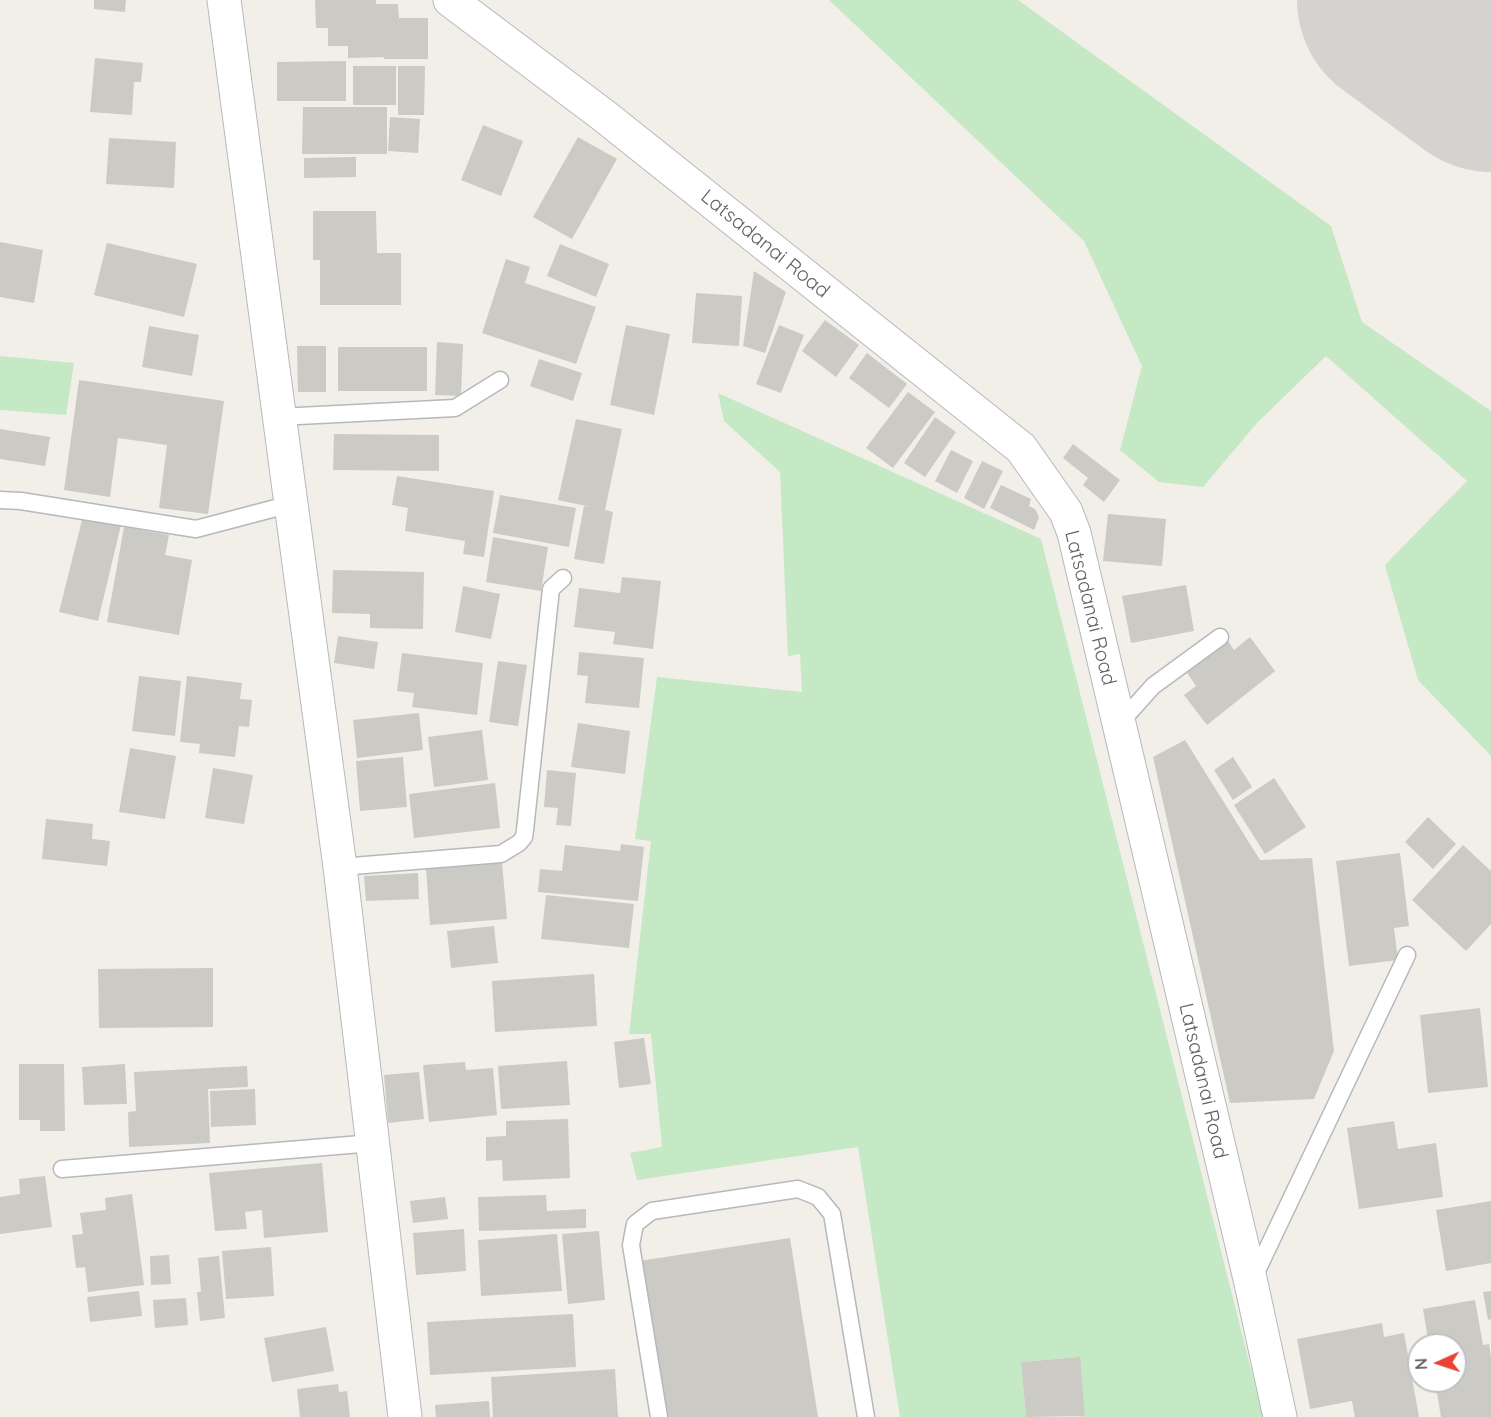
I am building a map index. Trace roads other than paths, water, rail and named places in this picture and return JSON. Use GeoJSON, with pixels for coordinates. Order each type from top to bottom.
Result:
{"type":"FeatureCollection","features":[{"type":"Feature","properties":{"kind":"street"},"geometry":{"type":"LineString","coordinates":[[224,0],[340,867],[405,1417]]}},
{"type":"Feature","properties":{"kind":"street","name":"Latsadanai Road"},"geometry":{"type":"LineString","coordinates":[[450,0],[603,115],[1021,448],[1066,512],[1074,533],[1251,1283],[1280,1417]]}},
{"type":"Feature","properties":{"kind":"lane"},"geometry":{"type":"LineString","coordinates":[[279,417],[455,408],[500,380]]}},
{"type":"Feature","properties":{"kind":"lane"},"geometry":{"type":"LineString","coordinates":[[0,500],[21,501],[196,529],[291,504]]}},
{"type":"Feature","properties":{"kind":"lane"},"geometry":{"type":"LineString","coordinates":[[340,867],[501,854],[519,843],[524,837],[551,589],[564,578]]}},
{"type":"Feature","properties":{"kind":"lane"},"geometry":{"type":"LineString","coordinates":[[1119,724],[1153,686],[1220,637]]}},
{"type":"Feature","properties":{"kind":"lane"},"geometry":{"type":"LineString","coordinates":[[1251,1283],[1407,955]]}},
{"type":"Feature","properties":{"kind":"lane"},"geometry":{"type":"LineString","coordinates":[[62,1169],[373,1143]]}},
{"type":"Feature","properties":{"kind":"lane"},"geometry":{"type":"LineString","coordinates":[[659,1417],[631,1245],[635,1224],[652,1210],[798,1189],[818,1197],[832,1214],[866,1417]]}}]}
